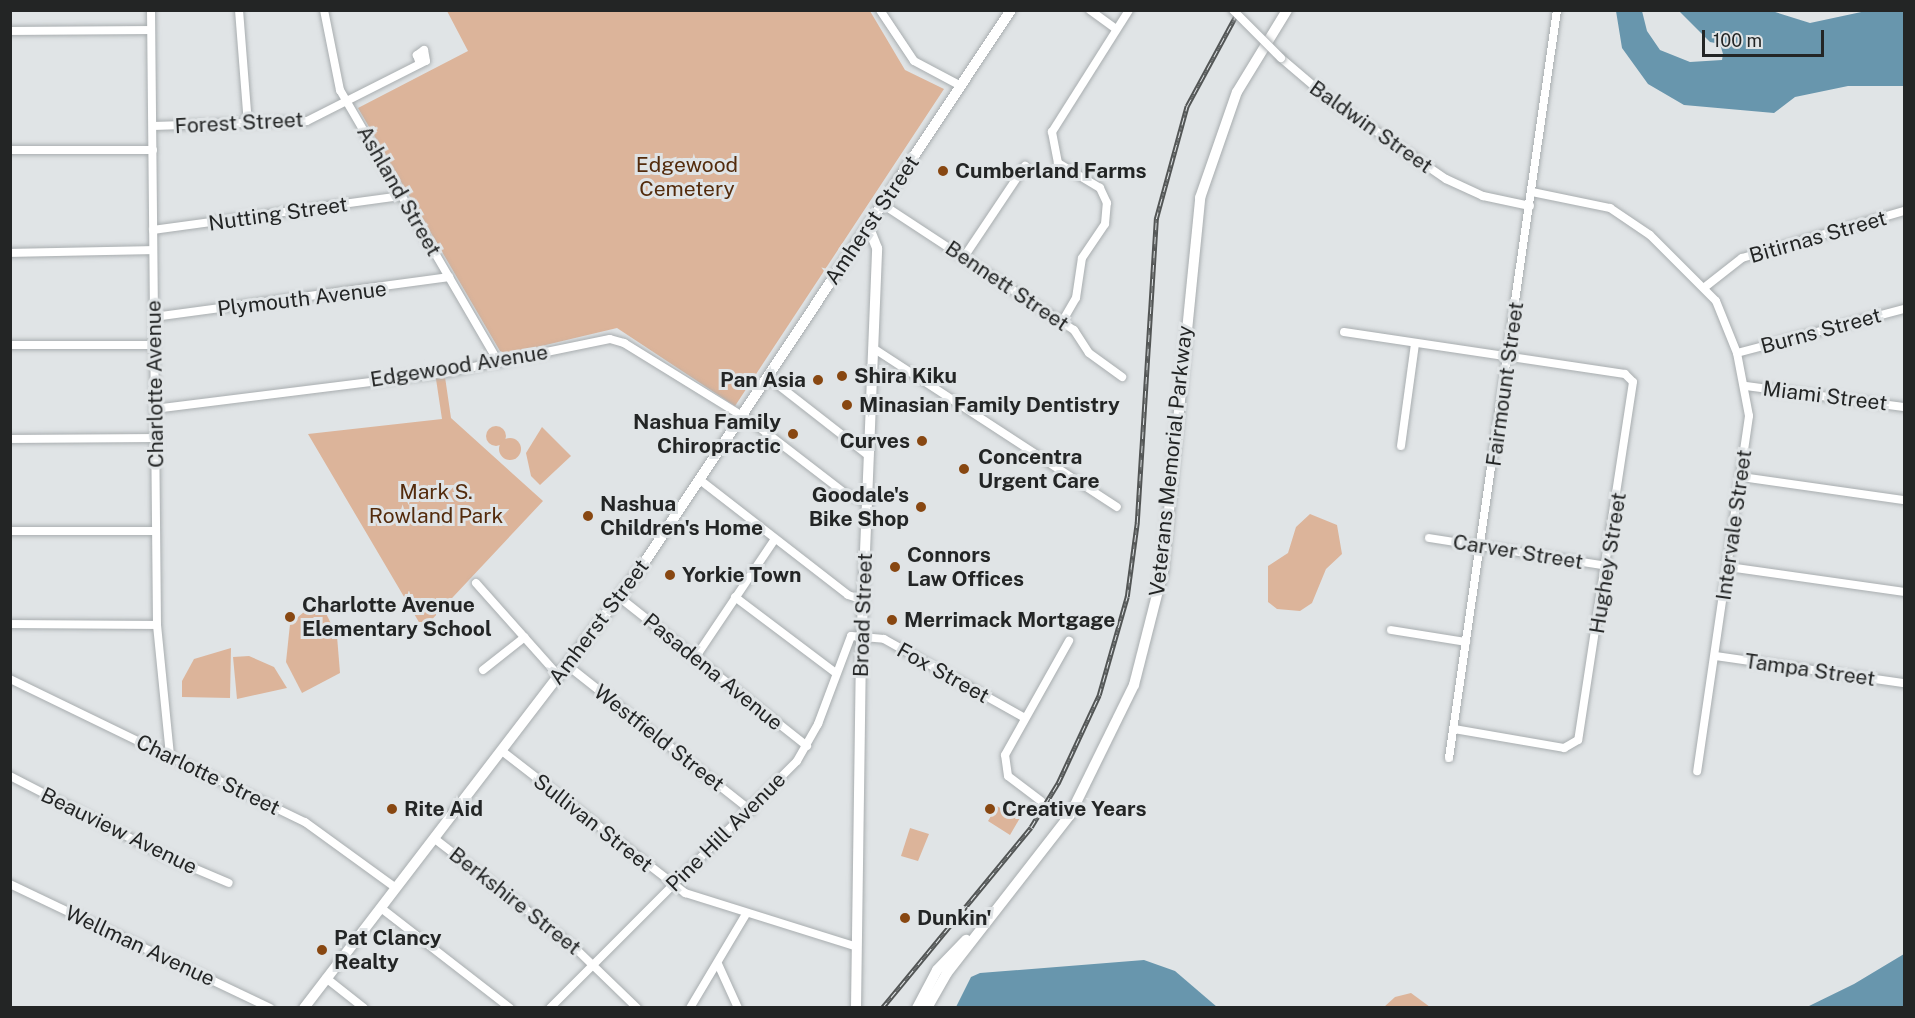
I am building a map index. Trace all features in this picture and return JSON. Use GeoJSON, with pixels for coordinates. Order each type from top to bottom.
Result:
{"type":"FeatureCollection","features":[{"type":"Feature","properties":{"kind":"main road","name":"Amherst Street"},"geometry":{"type":"LineString","coordinates":[[303,1008],[620,597],[1011,10]]}},
{"type":"Feature","properties":{"kind":"main road","name":"Veterans Memorial Parkway"},"geometry":{"type":"LineString","coordinates":[[927,1008],[986,922],[1079,800],[1138,672],[1166,546],[1200,198],[1237,92],[1287,10]]}},
{"type":"Feature","properties":{"kind":"main road","name":"Broad Street"},"geometry":{"type":"LineString","coordinates":[[856,1008],[862,634],[877,248],[868,226]]}},
{"type":"Feature","properties":{"kind":"main road","name":"Veterans Memorial Parkway"},"geometry":{"type":"LineString","coordinates":[[917,1008],[940,966],[986,922]]}},
{"type":"Feature","properties":{"kind":"street","name":"Charlotte Avenue"},"geometry":{"type":"LineString","coordinates":[[151,10],[157,625],[170,755]]}},
{"type":"Feature","properties":{"kind":"street"},"geometry":{"type":"LineString","coordinates":[[239,10],[248,124]]}},
{"type":"Feature","properties":{"kind":"street","name":"Ashland Street"},"geometry":{"type":"LineString","coordinates":[[324,10],[333,72],[346,101],[499,363]]}},
{"type":"Feature","properties":{"kind":"street"},"geometry":{"type":"LineString","coordinates":[[880,10],[914,61],[961,86]]}},
{"type":"Feature","properties":{"kind":"street"},"geometry":{"type":"LineString","coordinates":[[1090,10],[1116,29]]}},
{"type":"Feature","properties":{"kind":"street"},"geometry":{"type":"LineString","coordinates":[[1062,322],[1076,298],[1082,258],[1103,230],[1107,203],[1100,188],[1056,160],[1052,132],[1129,10]]}},
{"type":"Feature","properties":{"kind":"street","name":"Baldwin Street"},"geometry":{"type":"LineString","coordinates":[[1233,10],[1281,58],[1328,98],[1446,179],[1483,196],[1530,206]]}},
{"type":"Feature","properties":{"kind":"street","name":"Fairmount Street"},"geometry":{"type":"LineString","coordinates":[[1449,758],[1557,10]]}},
{"type":"Feature","properties":{"kind":"street"},"geometry":{"type":"LineString","coordinates":[[10,32],[151,30]]}},
{"type":"Feature","properties":{"kind":"street","name":"Forest Street"},"geometry":{"type":"LineString","coordinates":[[153,126],[307,121],[420,64]]}},
{"type":"Feature","properties":{"kind":"street"},"geometry":{"type":"LineString","coordinates":[[10,150],[153,150]]}},
{"type":"Feature","properties":{"kind":"street"},"geometry":{"type":"LineString","coordinates":[[964,257],[1025,166]]}},
{"type":"Feature","properties":{"kind":"street"},"geometry":{"type":"LineString","coordinates":[[1532,192],[1610,208],[1650,235],[1705,287]]}},
{"type":"Feature","properties":{"kind":"street","name":"Nutting Street"},"geometry":{"type":"LineString","coordinates":[[153,230],[402,196]]}},
{"type":"Feature","properties":{"kind":"street","name":"Bennett Street"},"geometry":{"type":"LineString","coordinates":[[882,204],[1062,322],[1078,334],[1089,353],[1122,377]]}},
{"type":"Feature","properties":{"kind":"street","name":"Bitirnas Street"},"geometry":{"type":"LineString","coordinates":[[1705,287],[1742,258],[1905,211]]}},
{"type":"Feature","properties":{"kind":"street"},"geometry":{"type":"LineString","coordinates":[[10,253],[153,250]]}},
{"type":"Feature","properties":{"kind":"street","name":"Plymouth Avenue"},"geometry":{"type":"LineString","coordinates":[[154,317],[449,277]]}},
{"type":"Feature","properties":{"kind":"street","name":"Intervale Street"},"geometry":{"type":"LineString","coordinates":[[1697,771],[1742,477],[1746,386],[1737,353],[1705,287]]}},
{"type":"Feature","properties":{"kind":"street","name":"Burns Street"},"geometry":{"type":"LineString","coordinates":[[1737,353],[1905,309]]}},
{"type":"Feature","properties":{"kind":"street"},"geometry":{"type":"LineString","coordinates":[[1344,332],[1508,357]]}},
{"type":"Feature","properties":{"kind":"street","name":"Edgewood Avenue"},"geometry":{"type":"LineString","coordinates":[[154,409],[499,363],[617,340],[741,417],[846,494],[867,502]]}},
{"type":"Feature","properties":{"kind":"street"},"geometry":{"type":"LineString","coordinates":[[1401,446],[1415,344]]}},
{"type":"Feature","properties":{"kind":"street"},"geometry":{"type":"LineString","coordinates":[[10,345],[153,345]]}},
{"type":"Feature","properties":{"kind":"street"},"geometry":{"type":"LineString","coordinates":[[873,348],[1117,507]]}},
{"type":"Feature","properties":{"kind":"street","name":"Hughey Street"},"geometry":{"type":"LineString","coordinates":[[1454,729],[1573,747],[1581,731],[1635,387],[1631,377],[1508,357]]}},
{"type":"Feature","properties":{"kind":"street"},"geometry":{"type":"LineString","coordinates":[[768,378],[869,456]]}},
{"type":"Feature","properties":{"kind":"street","name":"Miami Street"},"geometry":{"type":"LineString","coordinates":[[1746,386],[1905,406]]}},
{"type":"Feature","properties":{"kind":"street"},"geometry":{"type":"LineString","coordinates":[[10,439],[155,438]]}},
{"type":"Feature","properties":{"kind":"street"},"geometry":{"type":"LineString","coordinates":[[1742,477],[1905,500]]}},
{"type":"Feature","properties":{"kind":"street"},"geometry":{"type":"LineString","coordinates":[[700,480],[848,595],[863,600]]}},
{"type":"Feature","properties":{"kind":"street"},"geometry":{"type":"LineString","coordinates":[[10,531],[156,531]]}},
{"type":"Feature","properties":{"kind":"street","name":"Carver Street"},"geometry":{"type":"LineString","coordinates":[[1429,538],[1608,566]]}},
{"type":"Feature","properties":{"kind":"street"},"geometry":{"type":"LineString","coordinates":[[695,658],[775,539]]}},
{"type":"Feature","properties":{"kind":"street"},"geometry":{"type":"LineString","coordinates":[[1729,567],[1905,592]]}},
{"type":"Feature","properties":{"kind":"street"},"geometry":{"type":"LineString","coordinates":[[476,583],[559,676]]}},
{"type":"Feature","properties":{"kind":"street","name":"Pasadena Avenue"},"geometry":{"type":"LineString","coordinates":[[620,597],[807,746]]}},
{"type":"Feature","properties":{"kind":"street"},"geometry":{"type":"LineString","coordinates":[[735,597],[836,673]]}},
{"type":"Feature","properties":{"kind":"street"},"geometry":{"type":"LineString","coordinates":[[10,624],[157,625]]}},
{"type":"Feature","properties":{"kind":"street"},"geometry":{"type":"LineString","coordinates":[[1391,630],[1466,642]]}},
{"type":"Feature","properties":{"kind":"street","name":"Pine Hill Avenue"},"geometry":{"type":"LineString","coordinates":[[550,1008],[751,811],[807,746],[847,641],[862,634]]}},
{"type":"Feature","properties":{"kind":"street","name":"Fox Street"},"geometry":{"type":"LineString","coordinates":[[862,634],[884,639],[1023,717]]}},
{"type":"Feature","properties":{"kind":"street"},"geometry":{"type":"LineString","coordinates":[[483,670],[525,637]]}},
{"type":"Feature","properties":{"kind":"street"},"geometry":{"type":"LineString","coordinates":[[1041,801],[1008,776],[1005,766],[1023,717],[1069,640]]}},
{"type":"Feature","properties":{"kind":"street","name":"Tampa Street"},"geometry":{"type":"LineString","coordinates":[[1716,656],[1905,683]]}},
{"type":"Feature","properties":{"kind":"street","name":"Westfield Street"},"geometry":{"type":"LineString","coordinates":[[567,665],[751,811]]}},
{"type":"Feature","properties":{"kind":"street","name":"Charlotte Street"},"geometry":{"type":"LineString","coordinates":[[10,679],[170,755],[319,830],[396,888]]}},
{"type":"Feature","properties":{"kind":"street","name":"Sullivan Street"},"geometry":{"type":"LineString","coordinates":[[502,751],[673,886],[746,914],[857,947]]}},
{"type":"Feature","properties":{"kind":"street","name":"Beauview Avenue"},"geometry":{"type":"LineString","coordinates":[[10,776],[165,856],[229,883]]}},
{"type":"Feature","properties":{"kind":"street","name":"Berkshire Street"},"geometry":{"type":"LineString","coordinates":[[435,838],[594,964],[637,1008]]}},
{"type":"Feature","properties":{"kind":"street","name":"Wellman Avenue"},"geometry":{"type":"LineString","coordinates":[[10,884],[270,1008]]}},
{"type":"Feature","properties":{"kind":"street"},"geometry":{"type":"LineString","coordinates":[[381,908],[510,1008]]}},
{"type":"Feature","properties":{"kind":"street"},"geometry":{"type":"LineString","coordinates":[[690,1008],[746,914]]}},
{"type":"Feature","properties":{"kind":"street"},"geometry":{"type":"LineString","coordinates":[[718,964],[738,1008]]}},
{"type":"Feature","properties":{"kind":"street"},"geometry":{"type":"LineString","coordinates":[[326,978],[364,1008]]}},
{"type":"Feature","properties":{"kind":"green space","name":"Edgewood Cemetery"},"geometry":{"type":"Polygon","coordinates":[[[447,11],[870,11],[905,70],[944,89],[735,406],[617,328],[508,354],[500,351],[358,108],[468,51],[447,11]]]}},
{"type":"Feature","properties":{"kind":"green space","name":"Mark S. Rowland Park"},"geometry":{"type":"Polygon","coordinates":[[[445,377],[451,418],[543,501],[423,629],[308,434],[442,419],[436,379],[445,377]]]}},
{"type":"Feature","properties":{"kind":"green space"},"geometry":{"type":"Polygon","coordinates":[[[492,426],[500,426],[506,432],[506,440],[500,446],[492,446],[486,440],[486,432],[492,426]]]}},
{"type":"Feature","properties":{"kind":"green space"},"geometry":{"type":"Polygon","coordinates":[[[542,427],[571,456],[540,485],[531,476],[526,453],[542,427]]]}},
{"type":"Feature","properties":{"kind":"green space"},"geometry":{"type":"Polygon","coordinates":[[[506,438],[514,438],[521,445],[521,453],[514,460],[506,460],[499,453],[499,445],[506,438]]]}},
{"type":"Feature","properties":{"kind":"green space"},"geometry":{"type":"Polygon","coordinates":[[[1310,514],[1337,525],[1342,554],[1326,569],[1312,603],[1300,611],[1277,609],[1268,602],[1268,566],[1288,553],[1296,527],[1310,514]]]}},
{"type":"Feature","properties":{"kind":"green space"},"geometry":{"type":"Polygon","coordinates":[[[319,599],[337,636],[340,673],[302,693],[286,662],[290,624],[319,599]]]}},
{"type":"Feature","properties":{"kind":"green space"},"geometry":{"type":"Polygon","coordinates":[[[231,648],[230,698],[182,697],[182,681],[194,659],[231,648]]]}},
{"type":"Feature","properties":{"kind":"green space"},"geometry":{"type":"Polygon","coordinates":[[[249,656],[274,667],[287,688],[237,699],[233,657],[249,656]]]}},
{"type":"Feature","properties":{"kind":"green space"},"geometry":{"type":"Polygon","coordinates":[[[1010,802],[1024,811],[1010,835],[988,821],[997,806],[1005,811],[1010,802]]]}},
{"type":"Feature","properties":{"kind":"green space"},"geometry":{"type":"Polygon","coordinates":[[[910,828],[929,834],[918,861],[901,856],[910,828]]]}},
{"type":"Feature","properties":{"kind":"green space"},"geometry":{"type":"Polygon","coordinates":[[[1411,993],[1430,1007],[1384,1007],[1395,997],[1411,993]]]}},
{"type":"Feature","properties":{"kind":"water"},"geometry":{"type":"Polygon","coordinates":[[[1616,11],[1642,11],[1647,31],[1660,50],[1690,62],[1722,60],[1723,54],[1720,44],[1710,42],[1679,11],[1772,11],[1810,23],[1866,11],[1904,11],[1904,86],[1848,86],[1795,97],[1774,113],[1684,105],[1648,84],[1622,48],[1616,11]]]}},
{"type":"Feature","properties":{"kind":"water"},"geometry":{"type":"Polygon","coordinates":[[[1904,954],[1904,1007],[1807,1007],[1854,984],[1904,954]]]}},
{"type":"Feature","properties":{"kind":"water"},"geometry":{"type":"Polygon","coordinates":[[[1144,960],[1175,971],[1217,1007],[956,1007],[971,977],[980,973],[1144,960]]]}},
{"type":"Feature","properties":{"kind":"railway"},"geometry":{"type":"LineString","coordinates":[[882,1008],[1031,827],[1058,783],[1099,695],[1127,597],[1137,523],[1156,219],[1187,106],[1239,10]]}},
{"type":"Feature","properties":{"kind":"place","name":"Cumberland Farms"},"geometry":{"type":"Point","coordinates":[943,171]}},
{"type":"Feature","properties":{"kind":"place","name":"Shira Kiku"},"geometry":{"type":"Point","coordinates":[842,376]}},
{"type":"Feature","properties":{"kind":"place","name":"Pan Asia"},"geometry":{"type":"Point","coordinates":[818,380]}},
{"type":"Feature","properties":{"kind":"place","name":"Minasian Family Dentistry"},"geometry":{"type":"Point","coordinates":[847,405]}},
{"type":"Feature","properties":{"kind":"place","name":"Nashua Family Chiropractic"},"geometry":{"type":"Point","coordinates":[793,434]}},
{"type":"Feature","properties":{"kind":"place","name":"Curves"},"geometry":{"type":"Point","coordinates":[922,441]}},
{"type":"Feature","properties":{"kind":"place","name":"Concentra Urgent Care"},"geometry":{"type":"Point","coordinates":[964,469]}},
{"type":"Feature","properties":{"kind":"place","name":"Goodale's Bike Shop"},"geometry":{"type":"Point","coordinates":[921,507]}},
{"type":"Feature","properties":{"kind":"place","name":"Nashua Children's Home"},"geometry":{"type":"Point","coordinates":[588,516]}},
{"type":"Feature","properties":{"kind":"place","name":"Connors Law Offices"},"geometry":{"type":"Point","coordinates":[895,567]}},
{"type":"Feature","properties":{"kind":"place","name":"Yorkie Town"},"geometry":{"type":"Point","coordinates":[670,575]}},
{"type":"Feature","properties":{"kind":"place","name":"Charlotte Avenue Elementary School"},"geometry":{"type":"Point","coordinates":[290,617]}},
{"type":"Feature","properties":{"kind":"place","name":"Merrimack Mortgage"},"geometry":{"type":"Point","coordinates":[892,620]}},
{"type":"Feature","properties":{"kind":"place","name":"Rite Aid"},"geometry":{"type":"Point","coordinates":[392,809]}},
{"type":"Feature","properties":{"kind":"place","name":"Creative Years"},"geometry":{"type":"Point","coordinates":[990,809]}},
{"type":"Feature","properties":{"kind":"place","name":"Dunkin'"},"geometry":{"type":"Point","coordinates":[905,918]}},
{"type":"Feature","properties":{"kind":"place","name":"Pat Clancy Realty"},"geometry":{"type":"Point","coordinates":[322,950]}}]}
